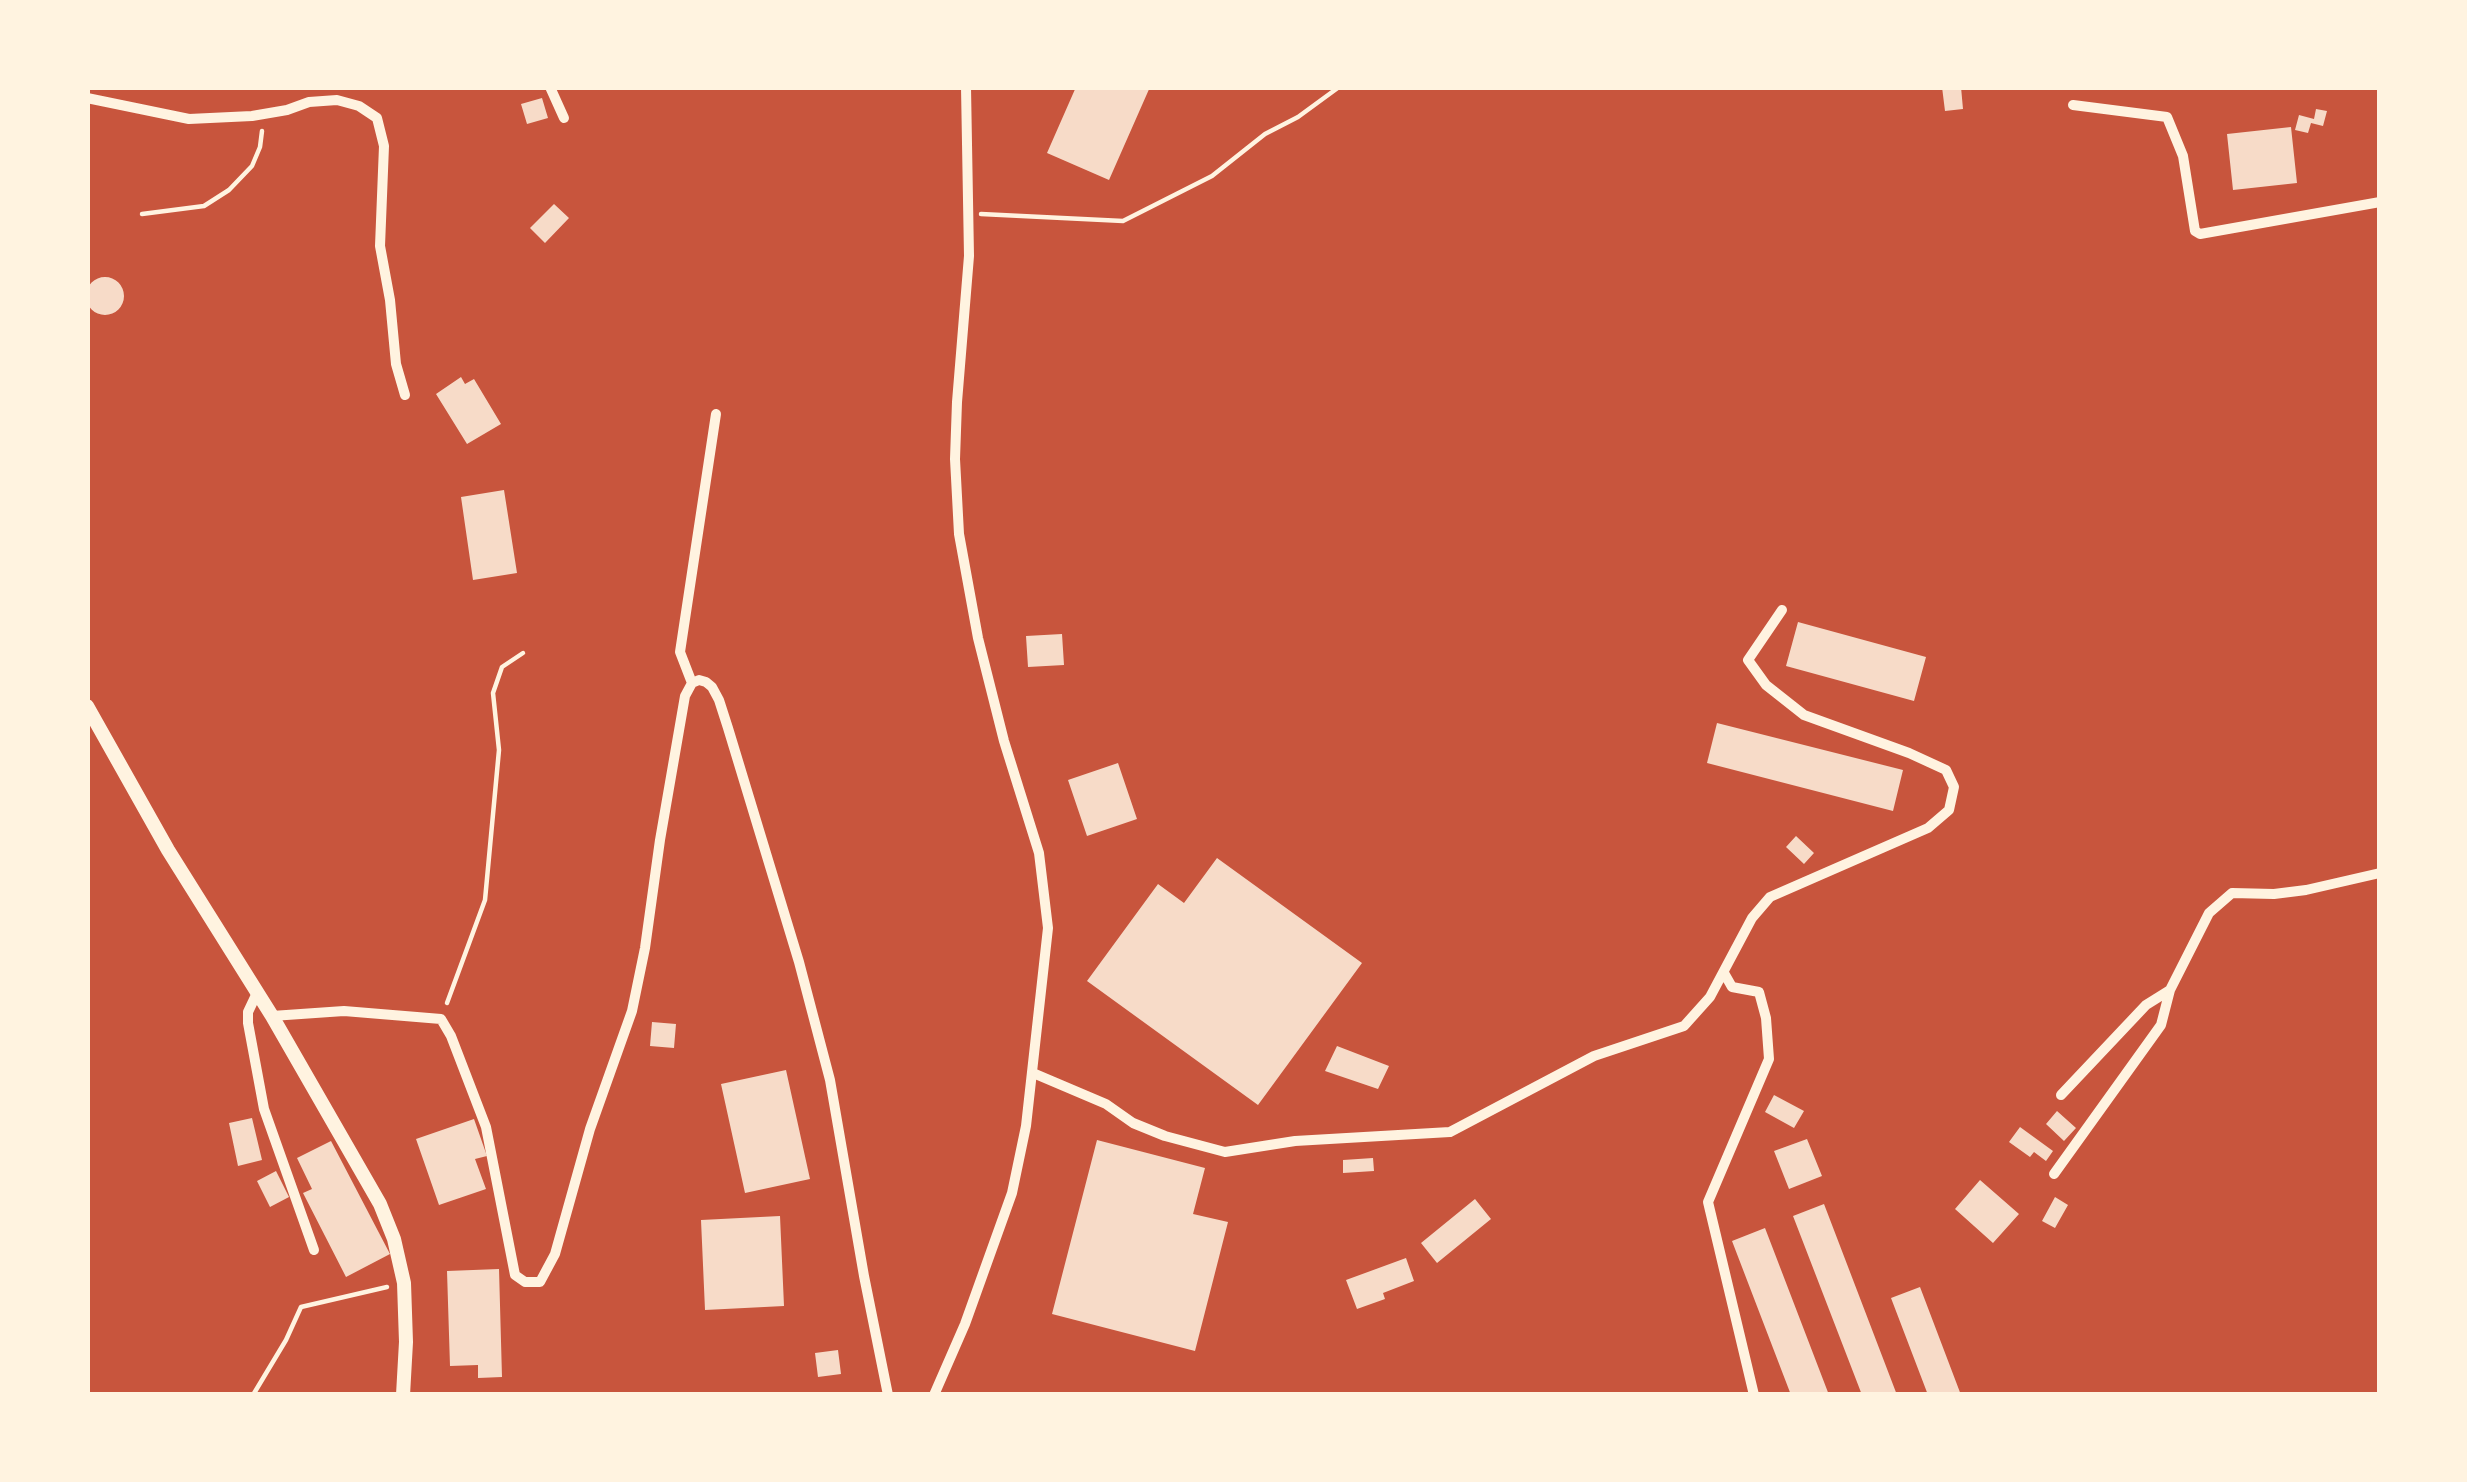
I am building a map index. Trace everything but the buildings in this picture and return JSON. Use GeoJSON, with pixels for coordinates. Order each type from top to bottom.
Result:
{"type":"FeatureCollection","features":[{"type":"Feature","properties":{"kind":"street"},"geometry":{"type":"LineString","coordinates":[[550,87],[564,118]]}},
{"type":"Feature","properties":{"kind":"street"},"geometry":{"type":"LineString","coordinates":[[934,1395],[1012,1193],[1026,1126],[1048,928],[1039,853],[1004,742],[959,535],[955,459],[968,279],[966,87]]}},
{"type":"Feature","properties":{"kind":"street"},"geometry":{"type":"LineString","coordinates":[[87,98],[189,119],[265,114],[337,100],[377,118],[384,146],[380,246],[391,300],[396,364],[405,395]]}},
{"type":"Feature","properties":{"kind":"street"},"geometry":{"type":"LineString","coordinates":[[2073,105],[2167,116],[2183,155],[2195,231],[2200,234],[2380,202]]}},
{"type":"Feature","properties":{"kind":"street"},"geometry":{"type":"LineString","coordinates":[[272,1016],[344,1011],[441,1019],[486,1126],[513,1270],[519,1279],[536,1284],[544,1277],[632,1011],[645,948],[685,696],[692,683],[680,652],[716,414]]}},
{"type":"Feature","properties":{"kind":"street"},"geometry":{"type":"LineString","coordinates":[[1033,1073],[1106,1104],[1132,1123],[1225,1152],[1295,1141],[1450,1132],[1594,1056],[1684,1026],[1710,997],[1752,918],[1770,897],[1928,828],[1949,810],[1954,787],[1946,770],[1804,715],[1766,685],[1748,660],[1782,610]]}},
{"type":"Feature","properties":{"kind":"street"},"geometry":{"type":"LineString","coordinates":[[692,683],[706,682],[719,700],[799,962],[830,1080],[888,1395]]}},
{"type":"Feature","properties":{"kind":"street"},"geometry":{"type":"LineString","coordinates":[[88,708],[380,1204],[404,1283],[404,1395]]}},
{"type":"Feature","properties":{"kind":"street"},"geometry":{"type":"LineString","coordinates":[[2054,1174],[2161,1024],[2170,990],[2210,913],[2232,893],[2306,890],[2380,873]]}},
{"type":"Feature","properties":{"kind":"street"},"geometry":{"type":"LineString","coordinates":[[1724,973],[1732,987],[1759,992],[1768,1039],[1769,1059],[1708,1202],[1754,1395]]}},
{"type":"Feature","properties":{"kind":"street"},"geometry":{"type":"LineString","coordinates":[[2061,1095],[2146,1006],[2170,990]]}},
{"type":"Feature","properties":{"kind":"street"},"geometry":{"type":"LineString","coordinates":[[257,993],[248,1023],[264,1109],[314,1250]]}},
{"type":"Feature","properties":{"kind":"path"},"geometry":{"type":"LineString","coordinates":[[969,214],[1123,221],[1212,176],[1265,134],[1339,87]]}},
{"type":"Feature","properties":{"kind":"path"},"geometry":{"type":"LineString","coordinates":[[142,214],[204,206],[229,190],[252,166],[265,114]]}},
{"type":"Feature","properties":{"kind":"path"},"geometry":{"type":"LineString","coordinates":[[441,1019],[484,900],[499,750],[493,693],[502,667],[523,653]]}},
{"type":"Feature","properties":{"kind":"path"},"geometry":{"type":"LineString","coordinates":[[253,1395],[301,1306],[404,1283]]}}]}
